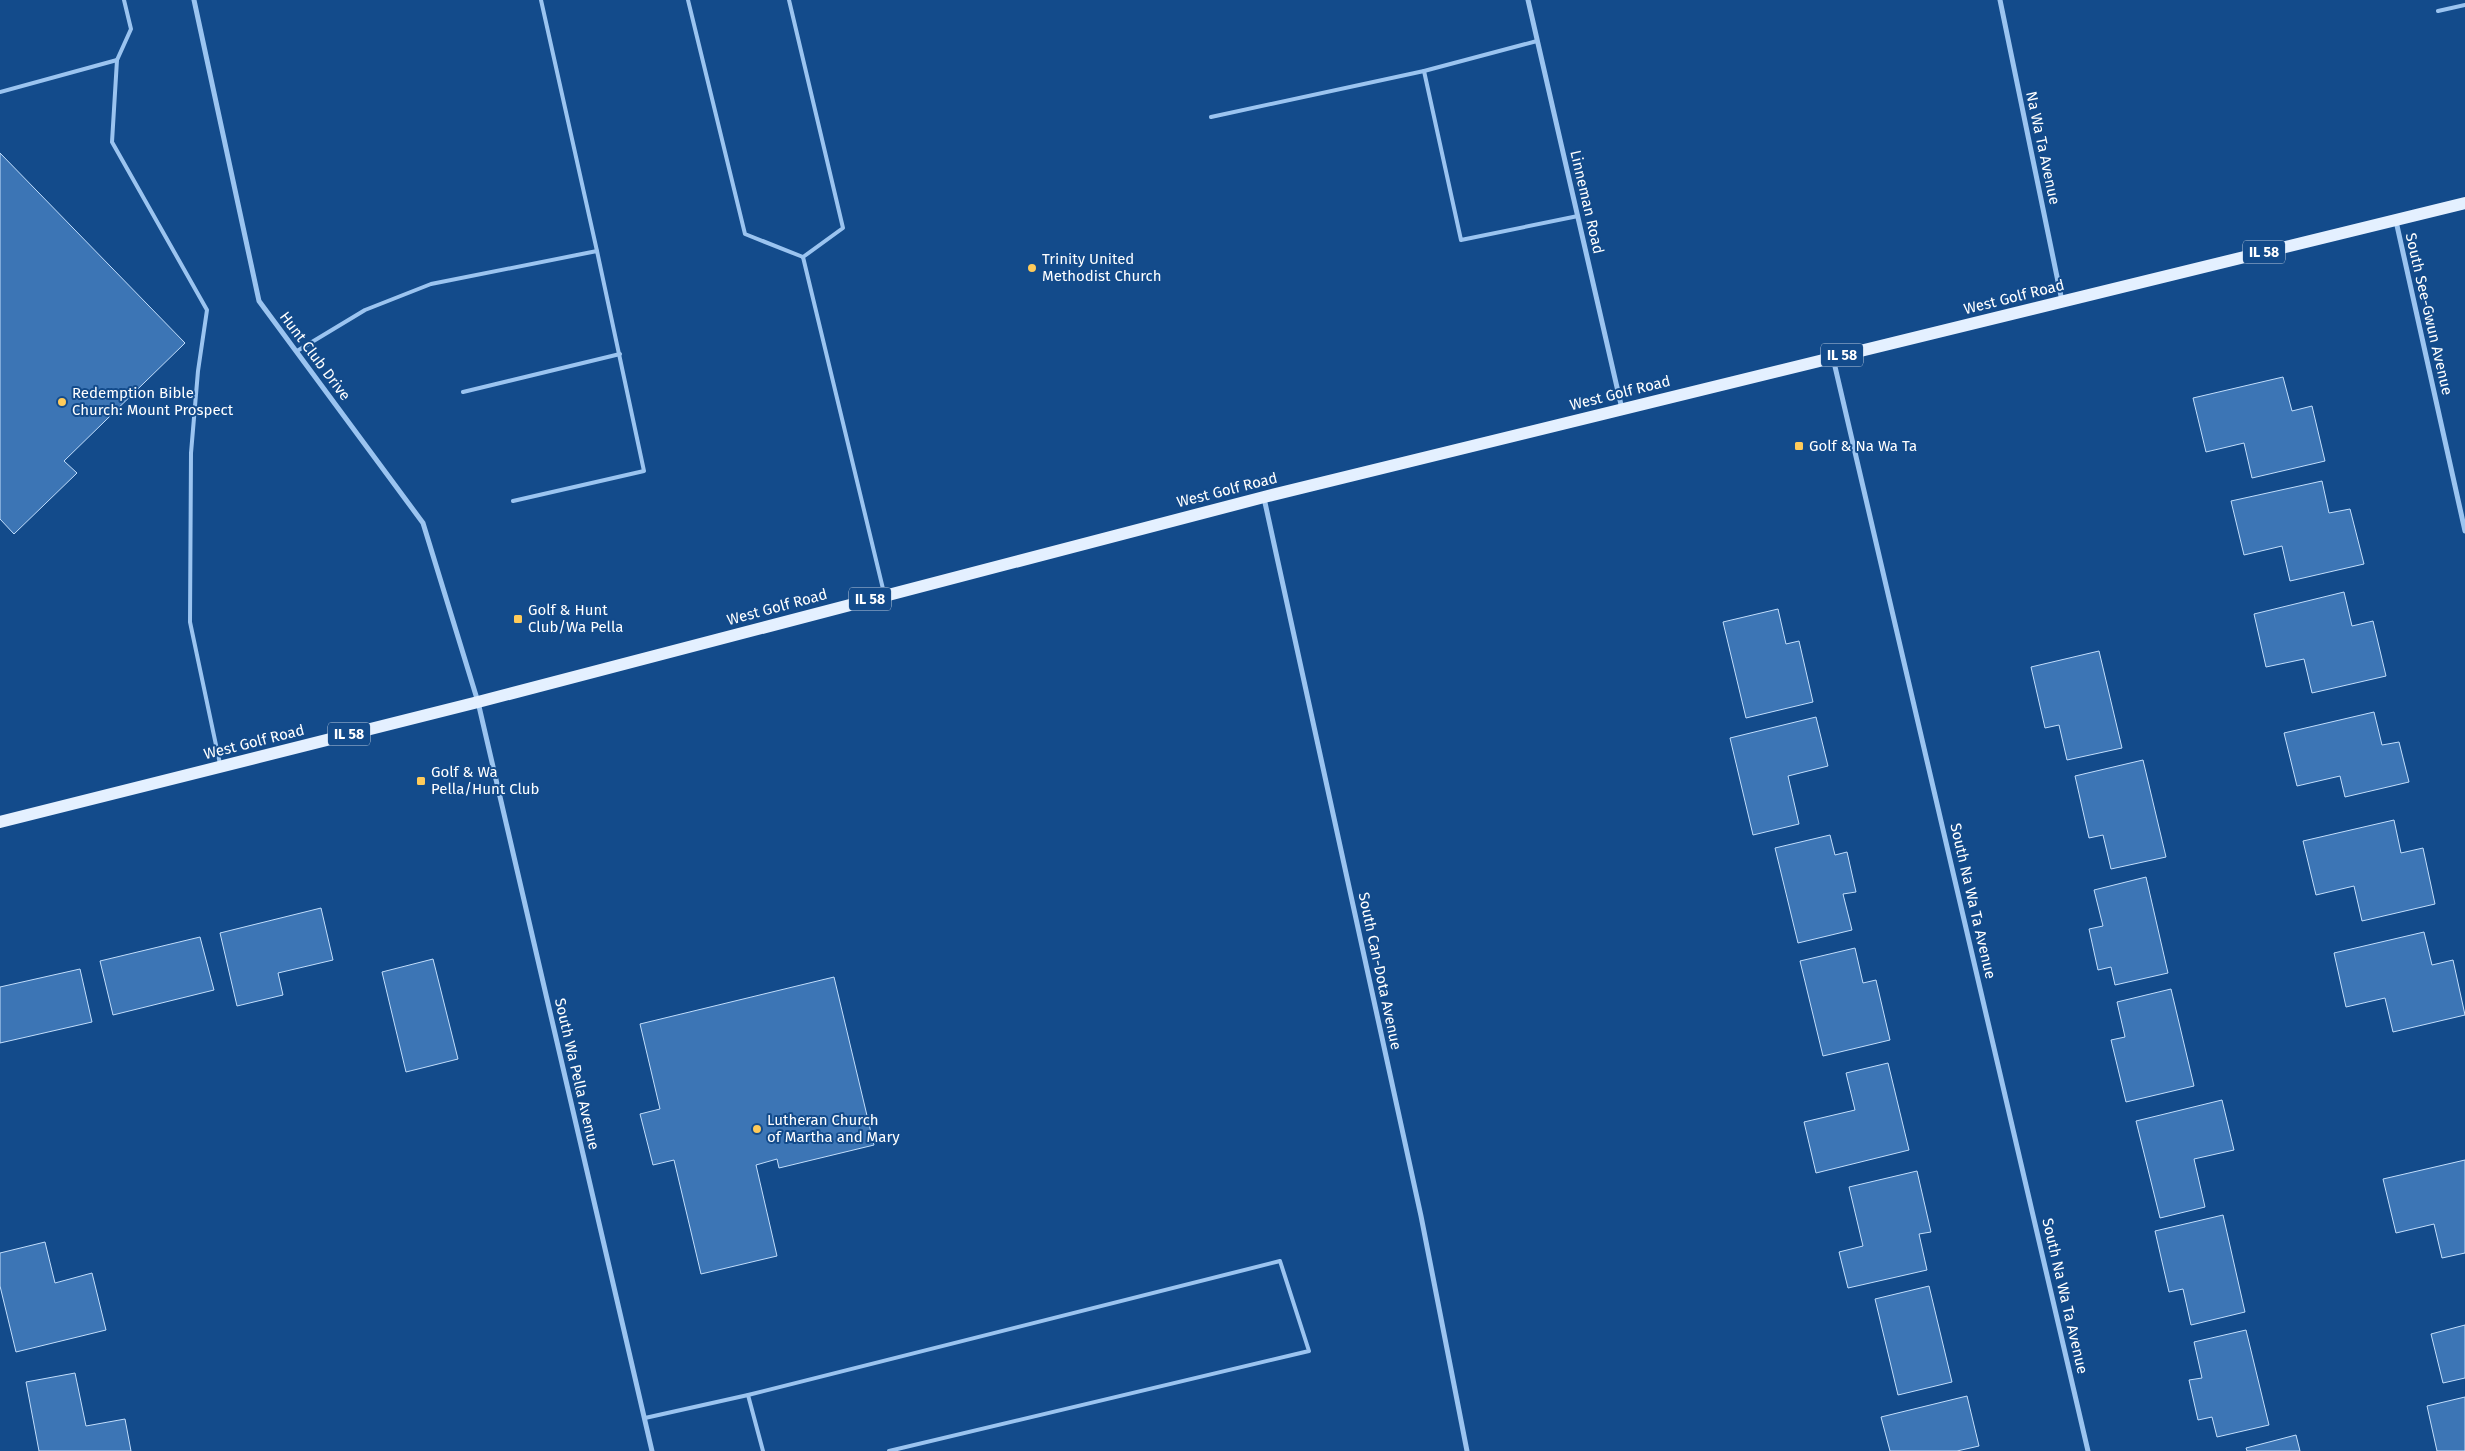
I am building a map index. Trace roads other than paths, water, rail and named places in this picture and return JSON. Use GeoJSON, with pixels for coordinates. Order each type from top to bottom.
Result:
{"type":"FeatureCollection","features":[{"type":"Feature","properties":{"kind":"main road","name":"West Golf Road"},"geometry":{"type":"LineString","coordinates":[[1,820],[478,702],[1264,497],[2465,203]]}},
{"type":"Feature","properties":{"kind":"street","name":"Hunt Club Drive"},"geometry":{"type":"LineString","coordinates":[[194,0],[259,301],[423,523],[478,702]]}},
{"type":"Feature","properties":{"kind":"street","name":"Linneman Road"},"geometry":{"type":"LineString","coordinates":[[1528,0],[1622,409]]}},
{"type":"Feature","properties":{"kind":"street","name":"Na Wa Ta Avenue"},"geometry":{"type":"LineString","coordinates":[[2000,0],[2062,302]]}},
{"type":"Feature","properties":{"kind":"street","name":"South See-Gwun Avenue"},"geometry":{"type":"LineString","coordinates":[[2396,220],[2465,530]]}},
{"type":"Feature","properties":{"kind":"street","name":"South Na Wa Ta Avenue"},"geometry":{"type":"LineString","coordinates":[[1833,358],[2088,1451]]}},
{"type":"Feature","properties":{"kind":"street","name":"South Can-Dota Avenue"},"geometry":{"type":"LineString","coordinates":[[1264,497],[1421,1216],[1467,1451]]}},
{"type":"Feature","properties":{"kind":"street","name":"South Wa Pella Avenue"},"geometry":{"type":"LineString","coordinates":[[478,702],[652,1451]]}},
{"type":"Feature","properties":{"kind":"lane"},"geometry":{"type":"LineString","coordinates":[[124,0],[131,29],[117,60],[112,142],[207,310],[198,371],[191,454],[190,622],[221,767]]}},
{"type":"Feature","properties":{"kind":"lane"},"geometry":{"type":"LineString","coordinates":[[513,501],[644,470],[541,0]]}},
{"type":"Feature","properties":{"kind":"lane"},"geometry":{"type":"LineString","coordinates":[[688,0],[745,234],[803,257]]}},
{"type":"Feature","properties":{"kind":"lane"},"geometry":{"type":"LineString","coordinates":[[789,0],[843,228],[803,257]]}},
{"type":"Feature","properties":{"kind":"lane"},"geometry":{"type":"LineString","coordinates":[[2438,11],[2465,5]]}},
{"type":"Feature","properties":{"kind":"lane"},"geometry":{"type":"LineString","coordinates":[[1211,117],[1424,71],[1537,41]]}},
{"type":"Feature","properties":{"kind":"lane"},"geometry":{"type":"LineString","coordinates":[[0,92],[117,60]]}},
{"type":"Feature","properties":{"kind":"lane"},"geometry":{"type":"LineString","coordinates":[[1424,71],[1461,240],[1578,216]]}},
{"type":"Feature","properties":{"kind":"lane"},"geometry":{"type":"LineString","coordinates":[[297,352],[365,310],[431,284],[597,250]]}},
{"type":"Feature","properties":{"kind":"lane"},"geometry":{"type":"LineString","coordinates":[[803,257],[885,596]]}},
{"type":"Feature","properties":{"kind":"lane"},"geometry":{"type":"LineString","coordinates":[[463,392],[620,354]]}},
{"type":"Feature","properties":{"kind":"lane"},"geometry":{"type":"LineString","coordinates":[[644,1418],[748,1395],[1280,1261],[1309,1351],[889,1451]]}},
{"type":"Feature","properties":{"kind":"lane"},"geometry":{"type":"LineString","coordinates":[[748,1395],[764,1451]]}},
{"type":"Feature","properties":{"kind":"place","name":"Trinity United Methodist Church"},"geometry":{"type":"Point","coordinates":[1032,268]}},
{"type":"Feature","properties":{"kind":"place","name":"Redemption Bible Church: Mount Prospect"},"geometry":{"type":"Point","coordinates":[62,402]}},
{"type":"Feature","properties":{"kind":"place","name":"Golf & Na Wa Ta"},"geometry":{"type":"Point","coordinates":[1799,446]}},
{"type":"Feature","properties":{"kind":"place","name":"Golf & Hunt Club/Wa Pella"},"geometry":{"type":"Point","coordinates":[518,619]}},
{"type":"Feature","properties":{"kind":"place","name":"Golf & Wa Pella/Hunt Club"},"geometry":{"type":"Point","coordinates":[421,781]}},
{"type":"Feature","properties":{"kind":"place","name":"Lutheran Church of Martha and Mary"},"geometry":{"type":"Point","coordinates":[757,1129]}}]}
